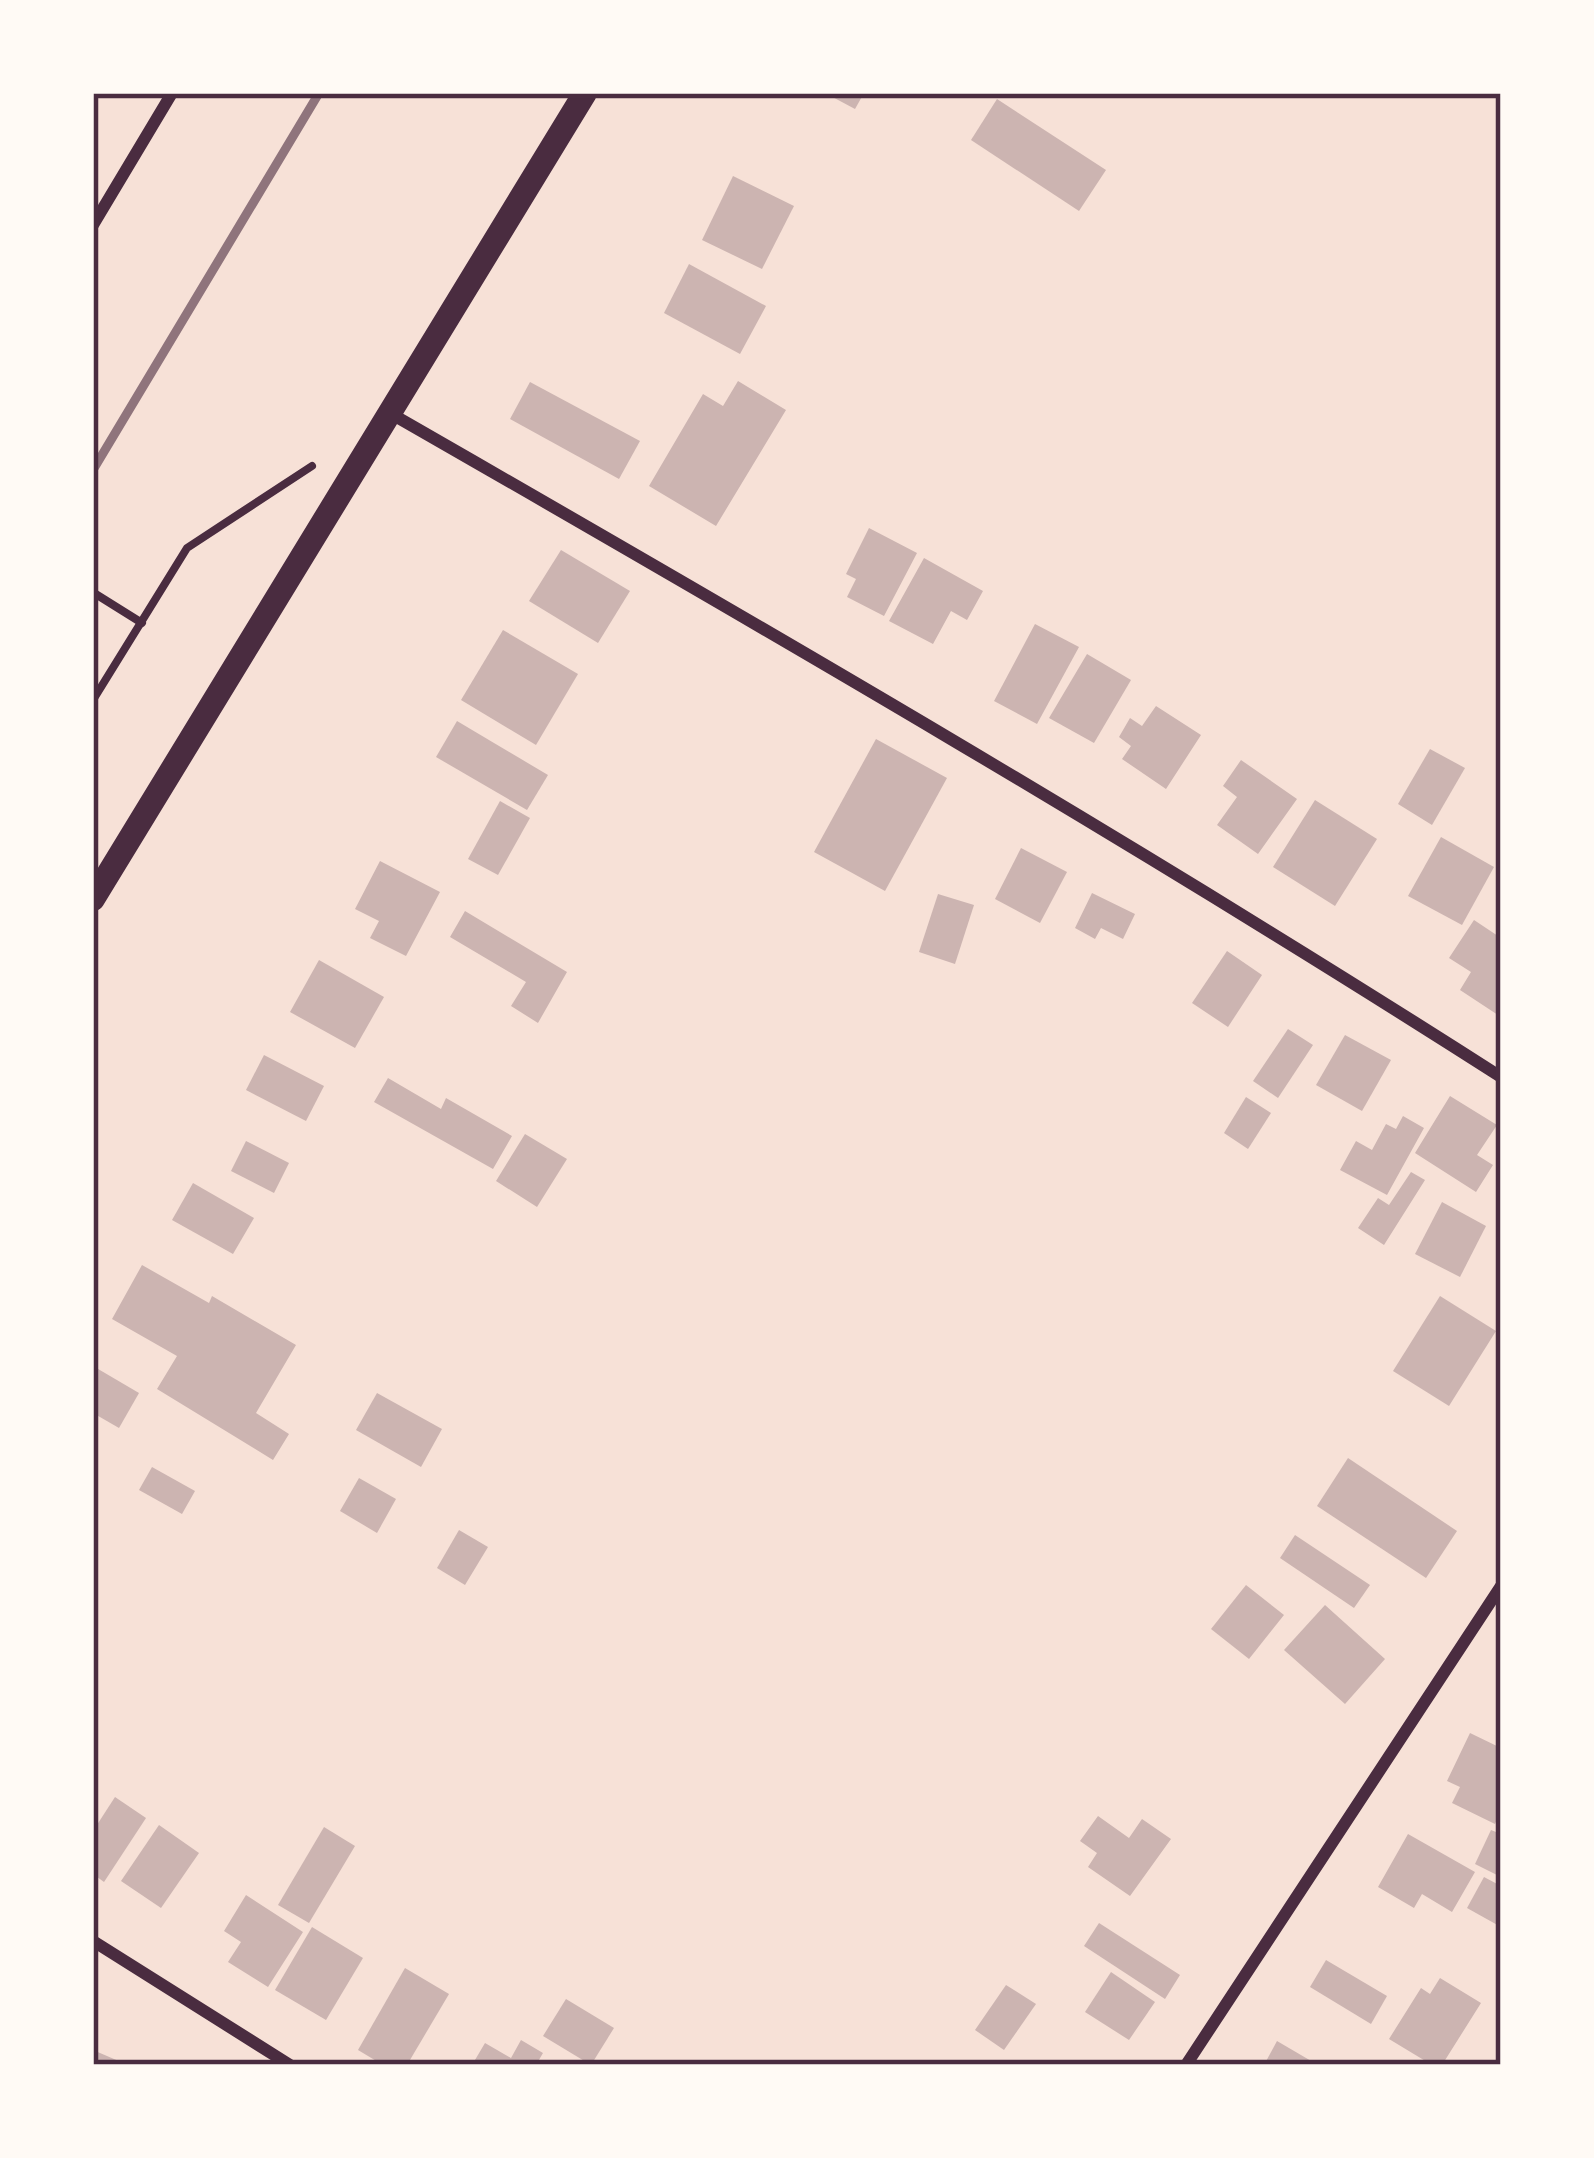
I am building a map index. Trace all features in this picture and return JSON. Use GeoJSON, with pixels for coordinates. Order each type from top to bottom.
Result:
{"type":"FeatureCollection","features":[{"type":"Feature","properties":{"kind":"main road"},"geometry":{"type":"LineString","coordinates":[[93,899],[585,93]]}},
{"type":"Feature","properties":{"kind":"street"},"geometry":{"type":"LineString","coordinates":[[93,225],[172,93]]}},
{"type":"Feature","properties":{"kind":"street"},"geometry":{"type":"LineString","coordinates":[[387,411],[856,681],[1501,1077]]}},
{"type":"Feature","properties":{"kind":"street"},"geometry":{"type":"LineString","coordinates":[[1186,2065],[1501,1586]]}},
{"type":"Feature","properties":{"kind":"street"},"geometry":{"type":"LineString","coordinates":[[93,1941],[290,2065]]}},
{"type":"Feature","properties":{"kind":"path"},"geometry":{"type":"LineString","coordinates":[[93,700],[187,548],[322,459]]}},
{"type":"Feature","properties":{"kind":"path"},"geometry":{"type":"LineString","coordinates":[[94,593],[142,622]]}},
{"type":"Feature","properties":{"kind":"building"},"geometry":{"type":"Polygon","coordinates":[[[825,93],[864,93],[855,109],[825,93]]]}},
{"type":"Feature","properties":{"kind":"building"},"geometry":{"type":"Polygon","coordinates":[[[997,99],[1106,170],[1079,211],[971,140],[997,99]]]}},
{"type":"Feature","properties":{"kind":"building"},"geometry":{"type":"Polygon","coordinates":[[[733,176],[794,206],[762,269],[702,240],[733,176]]]}},
{"type":"Feature","properties":{"kind":"building"},"geometry":{"type":"Polygon","coordinates":[[[689,264],[766,306],[740,354],[664,313],[689,264]]]}},
{"type":"Feature","properties":{"kind":"building"},"geometry":{"type":"Polygon","coordinates":[[[738,381],[786,410],[716,526],[649,486],[703,394],[723,406],[738,381]]]}},
{"type":"Feature","properties":{"kind":"building"},"geometry":{"type":"Polygon","coordinates":[[[530,382],[640,441],[619,479],[510,419],[530,382]]]}},
{"type":"Feature","properties":{"kind":"building"},"geometry":{"type":"Polygon","coordinates":[[[869,528],[917,553],[884,616],[847,597],[856,579],[846,574],[869,528]]]}},
{"type":"Feature","properties":{"kind":"building"},"geometry":{"type":"Polygon","coordinates":[[[561,550],[630,591],[598,643],[529,601],[561,550]]]}},
{"type":"Feature","properties":{"kind":"building"},"geometry":{"type":"Polygon","coordinates":[[[924,558],[983,591],[967,620],[951,611],[933,644],[889,621],[924,558]]]}},
{"type":"Feature","properties":{"kind":"building"},"geometry":{"type":"Polygon","coordinates":[[[1035,624],[1079,647],[1037,724],[994,701],[1035,624]]]}},
{"type":"Feature","properties":{"kind":"building"},"geometry":{"type":"Polygon","coordinates":[[[503,630],[578,674],[536,745],[461,700],[503,630]]]}},
{"type":"Feature","properties":{"kind":"building"},"geometry":{"type":"Polygon","coordinates":[[[1087,654],[1131,680],[1094,743],[1049,718],[1087,654]]]}},
{"type":"Feature","properties":{"kind":"building"},"geometry":{"type":"Polygon","coordinates":[[[1156,706],[1201,735],[1166,789],[1122,759],[1131,746],[1119,737],[1130,718],[1142,726],[1156,706]]]}},
{"type":"Feature","properties":{"kind":"building"},"geometry":{"type":"Polygon","coordinates":[[[457,721],[548,775],[527,810],[436,757],[457,721]]]}},
{"type":"Feature","properties":{"kind":"building"},"geometry":{"type":"Polygon","coordinates":[[[876,739],[947,778],[885,891],[814,852],[876,739]]]}},
{"type":"Feature","properties":{"kind":"building"},"geometry":{"type":"Polygon","coordinates":[[[1430,749],[1465,768],[1432,825],[1398,804],[1430,749]]]}},
{"type":"Feature","properties":{"kind":"building"},"geometry":{"type":"Polygon","coordinates":[[[1241,760],[1297,799],[1258,854],[1217,825],[1237,797],[1223,786],[1241,760]]]}},
{"type":"Feature","properties":{"kind":"building"},"geometry":{"type":"Polygon","coordinates":[[[1315,800],[1377,839],[1335,906],[1273,867],[1315,800]]]}},
{"type":"Feature","properties":{"kind":"building"},"geometry":{"type":"Polygon","coordinates":[[[500,801],[530,818],[498,875],[468,859],[500,801]]]}},
{"type":"Feature","properties":{"kind":"building"},"geometry":{"type":"Polygon","coordinates":[[[1441,837],[1494,867],[1462,925],[1408,896],[1441,837]]]}},
{"type":"Feature","properties":{"kind":"building"},"geometry":{"type":"Polygon","coordinates":[[[1021,848],[1067,872],[1040,923],[995,899],[1021,848]]]}},
{"type":"Feature","properties":{"kind":"building"},"geometry":{"type":"Polygon","coordinates":[[[380,861],[440,892],[406,956],[370,938],[379,921],[355,909],[380,861]]]}},
{"type":"Feature","properties":{"kind":"building"},"geometry":{"type":"Polygon","coordinates":[[[1092,893],[1135,914],[1123,939],[1101,928],[1095,939],[1075,928],[1092,893]]]}},
{"type":"Feature","properties":{"kind":"building"},"geometry":{"type":"Polygon","coordinates":[[[938,894],[974,905],[955,964],[919,952],[938,894]]]}},
{"type":"Feature","properties":{"kind":"building"},"geometry":{"type":"Polygon","coordinates":[[[465,911],[567,972],[538,1023],[511,1006],[526,982],[450,937],[465,911]]]}},
{"type":"Feature","properties":{"kind":"building"},"geometry":{"type":"Polygon","coordinates":[[[1474,920],[1501,938],[1501,1017],[1460,990],[1471,972],[1449,958],[1474,920]]]}},
{"type":"Feature","properties":{"kind":"building"},"geometry":{"type":"Polygon","coordinates":[[[1227,951],[1262,975],[1228,1027],[1192,1003],[1227,951]]]}},
{"type":"Feature","properties":{"kind":"building"},"geometry":{"type":"Polygon","coordinates":[[[319,960],[384,997],[355,1048],[290,1012],[319,960]]]}},
{"type":"Feature","properties":{"kind":"building"},"geometry":{"type":"Polygon","coordinates":[[[1288,1029],[1313,1045],[1278,1098],[1253,1081],[1288,1029]]]}},
{"type":"Feature","properties":{"kind":"building"},"geometry":{"type":"Polygon","coordinates":[[[1345,1035],[1391,1060],[1362,1111],[1316,1085],[1345,1035]]]}},
{"type":"Feature","properties":{"kind":"building"},"geometry":{"type":"Polygon","coordinates":[[[264,1055],[324,1086],[306,1121],[246,1090],[264,1055]]]}},
{"type":"Feature","properties":{"kind":"building"},"geometry":{"type":"Polygon","coordinates":[[[388,1078],[441,1109],[446,1098],[512,1136],[493,1169],[374,1102],[388,1078]]]}},
{"type":"Feature","properties":{"kind":"building"},"geometry":{"type":"Polygon","coordinates":[[[1450,1096],[1497,1125],[1477,1155],[1493,1165],[1476,1192],[1415,1153],[1450,1096]]]}},
{"type":"Feature","properties":{"kind":"building"},"geometry":{"type":"Polygon","coordinates":[[[1246,1097],[1271,1113],[1248,1149],[1224,1133],[1246,1097]]]}},
{"type":"Feature","properties":{"kind":"building"},"geometry":{"type":"Polygon","coordinates":[[[1403,1116],[1424,1128],[1387,1195],[1340,1170],[1356,1141],[1372,1150],[1386,1124],[1396,1129],[1403,1116]]]}},
{"type":"Feature","properties":{"kind":"building"},"geometry":{"type":"Polygon","coordinates":[[[525,1134],[567,1159],[537,1207],[496,1181],[525,1134]]]}},
{"type":"Feature","properties":{"kind":"building"},"geometry":{"type":"Polygon","coordinates":[[[246,1141],[289,1163],[274,1193],[231,1171],[246,1141]]]}},
{"type":"Feature","properties":{"kind":"building"},"geometry":{"type":"Polygon","coordinates":[[[1411,1172],[1425,1180],[1384,1245],[1358,1228],[1378,1198],[1389,1205],[1411,1172]]]}},
{"type":"Feature","properties":{"kind":"building"},"geometry":{"type":"Polygon","coordinates":[[[193,1183],[254,1218],[233,1254],[172,1220],[193,1183]]]}},
{"type":"Feature","properties":{"kind":"building"},"geometry":{"type":"Polygon","coordinates":[[[1442,1202],[1486,1226],[1460,1277],[1415,1254],[1442,1202]]]}},
{"type":"Feature","properties":{"kind":"building"},"geometry":{"type":"Polygon","coordinates":[[[142,1265],[209,1303],[212,1296],[296,1345],[256,1413],[289,1434],[273,1460],[157,1389],[177,1356],[112,1319],[142,1265]]]}},
{"type":"Feature","properties":{"kind":"building"},"geometry":{"type":"Polygon","coordinates":[[[1440,1296],[1496,1331],[1449,1406],[1393,1371],[1440,1296]]]}},
{"type":"Feature","properties":{"kind":"building"},"geometry":{"type":"Polygon","coordinates":[[[93,1366],[139,1393],[119,1428],[93,1413],[93,1366]]]}},
{"type":"Feature","properties":{"kind":"building"},"geometry":{"type":"Polygon","coordinates":[[[377,1393],[442,1429],[421,1467],[356,1430],[377,1393]]]}},
{"type":"Feature","properties":{"kind":"building"},"geometry":{"type":"Polygon","coordinates":[[[1348,1458],[1457,1531],[1426,1578],[1317,1506],[1348,1458]]]}},
{"type":"Feature","properties":{"kind":"building"},"geometry":{"type":"Polygon","coordinates":[[[152,1467],[195,1491],[182,1514],[139,1490],[152,1467]]]}},
{"type":"Feature","properties":{"kind":"building"},"geometry":{"type":"Polygon","coordinates":[[[359,1478],[396,1499],[377,1533],[340,1511],[359,1478]]]}},
{"type":"Feature","properties":{"kind":"building"},"geometry":{"type":"Polygon","coordinates":[[[459,1530],[488,1547],[465,1585],[437,1568],[459,1530]]]}},
{"type":"Feature","properties":{"kind":"building"},"geometry":{"type":"Polygon","coordinates":[[[1295,1535],[1370,1585],[1354,1608],[1280,1558],[1295,1535]]]}},
{"type":"Feature","properties":{"kind":"building"},"geometry":{"type":"Polygon","coordinates":[[[1246,1585],[1284,1615],[1249,1659],[1211,1629],[1246,1585]]]}},
{"type":"Feature","properties":{"kind":"building"},"geometry":{"type":"Polygon","coordinates":[[[1325,1605],[1385,1659],[1345,1704],[1284,1650],[1325,1605]]]}},
{"type":"Feature","properties":{"kind":"building"},"geometry":{"type":"Polygon","coordinates":[[[1470,1733],[1501,1748],[1501,1810],[1495,1824],[1452,1803],[1460,1787],[1447,1781],[1470,1733]]]}},
{"type":"Feature","properties":{"kind":"building"},"geometry":{"type":"Polygon","coordinates":[[[115,1797],[146,1818],[104,1882],[93,1874],[93,1831],[115,1797]]]}},
{"type":"Feature","properties":{"kind":"building"},"geometry":{"type":"Polygon","coordinates":[[[1098,1816],[1129,1838],[1142,1819],[1171,1839],[1130,1896],[1088,1867],[1097,1853],[1080,1841],[1098,1816]]]}},
{"type":"Feature","properties":{"kind":"building"},"geometry":{"type":"Polygon","coordinates":[[[159,1825],[199,1853],[161,1908],[121,1881],[159,1825]]]}},
{"type":"Feature","properties":{"kind":"building"},"geometry":{"type":"Polygon","coordinates":[[[324,1827],[355,1846],[309,1923],[278,1905],[324,1827]]]}},
{"type":"Feature","properties":{"kind":"building"},"geometry":{"type":"Polygon","coordinates":[[[1491,1830],[1501,1834],[1501,1877],[1475,1864],[1491,1830]]]}},
{"type":"Feature","properties":{"kind":"building"},"geometry":{"type":"Polygon","coordinates":[[[1408,1834],[1475,1872],[1452,1912],[1422,1894],[1414,1908],[1378,1887],[1408,1834]]]}},
{"type":"Feature","properties":{"kind":"building"},"geometry":{"type":"Polygon","coordinates":[[[1484,1877],[1501,1886],[1501,1927],[1467,1908],[1484,1877]]]}},
{"type":"Feature","properties":{"kind":"building"},"geometry":{"type":"Polygon","coordinates":[[[246,1895],[303,1932],[268,1987],[228,1962],[241,1942],[224,1931],[246,1895]]]}},
{"type":"Feature","properties":{"kind":"building"},"geometry":{"type":"Polygon","coordinates":[[[1099,1923],[1180,1975],[1165,1999],[1084,1946],[1099,1923]]]}},
{"type":"Feature","properties":{"kind":"building"},"geometry":{"type":"Polygon","coordinates":[[[312,1927],[363,1958],[326,2020],[275,1990],[312,1927]]]}},
{"type":"Feature","properties":{"kind":"building"},"geometry":{"type":"Polygon","coordinates":[[[1326,1960],[1387,1996],[1371,2024],[1310,1987],[1326,1960]]]}},
{"type":"Feature","properties":{"kind":"building"},"geometry":{"type":"Polygon","coordinates":[[[405,1968],[449,1994],[407,2065],[383,2065],[358,2050],[405,1968]]]}},
{"type":"Feature","properties":{"kind":"building"},"geometry":{"type":"Polygon","coordinates":[[[1111,1972],[1155,2002],[1129,2040],[1085,2012],[1111,1972]]]}},
{"type":"Feature","properties":{"kind":"building"},"geometry":{"type":"Polygon","coordinates":[[[1440,1978],[1481,2003],[1442,2065],[1432,2065],[1389,2039],[1421,1988],[1430,1994],[1440,1978]]]}},
{"type":"Feature","properties":{"kind":"building"},"geometry":{"type":"Polygon","coordinates":[[[1006,1985],[1036,2004],[1004,2050],[975,2030],[1006,1985]]]}},
{"type":"Feature","properties":{"kind":"building"},"geometry":{"type":"Polygon","coordinates":[[[566,1999],[614,2028],[591,2065],[543,2036],[566,1999]]]}},
{"type":"Feature","properties":{"kind":"building"},"geometry":{"type":"Polygon","coordinates":[[[521,2040],[543,2053],[536,2065],[472,2065],[485,2043],[511,2058],[521,2040]]]}},
{"type":"Feature","properties":{"kind":"building"},"geometry":{"type":"Polygon","coordinates":[[[1277,2041],[1318,2065],[1264,2065],[1277,2041]]]}},
{"type":"Feature","properties":{"kind":"building"},"geometry":{"type":"Polygon","coordinates":[[[93,2050],[128,2065],[93,2065],[93,2050]]]}},
{"type":"Feature","properties":{"kind":"railway"},"geometry":{"type":"LineString","coordinates":[[93,470],[319,93]]}}]}
